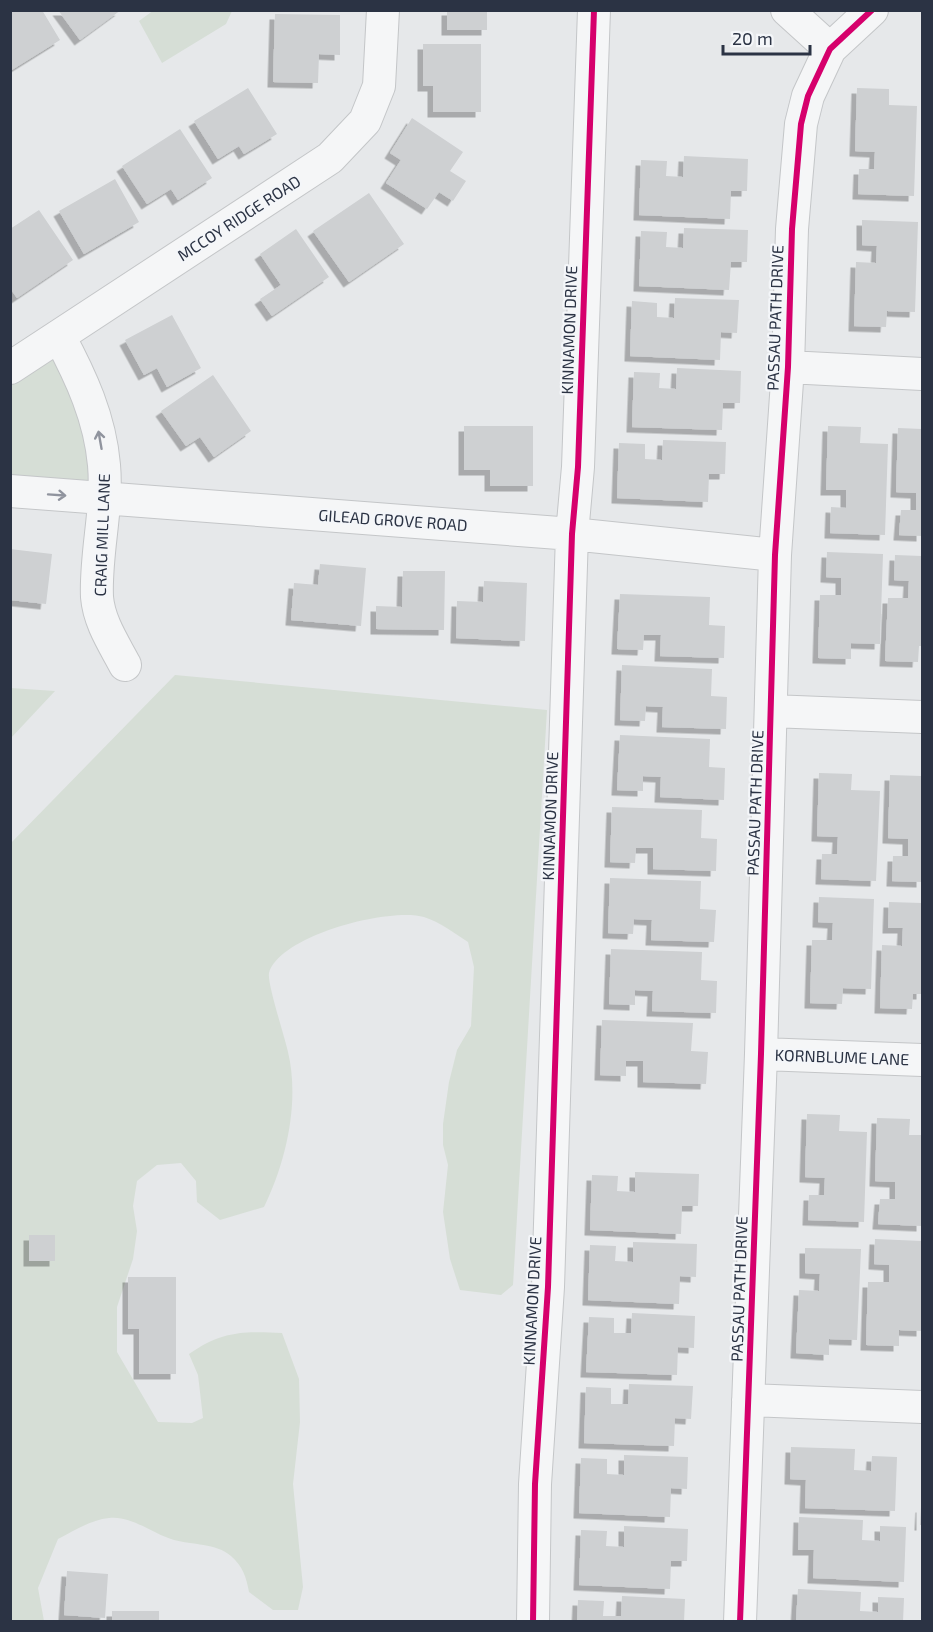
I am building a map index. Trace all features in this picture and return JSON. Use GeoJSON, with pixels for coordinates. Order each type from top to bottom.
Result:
{"type":"FeatureCollection","features":[{"type":"Feature","properties":{"kind":"street","name":"MCCOY RIDGE ROAD"},"geometry":{"type":"LineString","coordinates":[[10,368],[330,158],[365,121],[379,86],[383,10]]}},
{"type":"Feature","properties":{"kind":"street","name":"KINNAMON DRIVE"},"geometry":{"type":"LineString","coordinates":[[533,1622],[535,1484],[548,1287],[573,534],[578,467],[594,10]]}},
{"type":"Feature","properties":{"kind":"street"},"geometry":{"type":"LineString","coordinates":[[787,10],[830,49]]}},
{"type":"Feature","properties":{"kind":"street","name":"PASSAU PATH DRIVE"},"geometry":{"type":"LineString","coordinates":[[740,1622],[761,1054],[775,555],[788,368],[792,229],[801,124],[808,96],[830,49],[872,10]]}},
{"type":"Feature","properties":{"kind":"street","name":"CRAIG MILL LANE"},"geometry":{"type":"LineString","coordinates":[[59,336],[82,379],[97,423],[104,466],[98,598],[103,622],[125,664]]}},
{"type":"Feature","properties":{"kind":"street"},"geometry":{"type":"LineString","coordinates":[[788,368],[922,374]]}},
{"type":"Feature","properties":{"kind":"street","name":"GILEAD GROVE ROAD"},"geometry":{"type":"LineString","coordinates":[[10,492],[573,534],[775,555]]}},
{"type":"Feature","properties":{"kind":"street"},"geometry":{"type":"LineString","coordinates":[[771,711],[922,717]]}},
{"type":"Feature","properties":{"kind":"street","name":"KORNBLUME LANE"},"geometry":{"type":"LineString","coordinates":[[761,1054],[922,1060]]}},
{"type":"Feature","properties":{"kind":"street"},"geometry":{"type":"LineString","coordinates":[[748,1400],[922,1407]]}},
{"type":"Feature","properties":{"kind":"shaded area"},"geometry":{"type":"Polygon","coordinates":[[[154,10],[232,11],[226,24],[162,63],[139,21],[154,10]]]}},
{"type":"Feature","properties":{"kind":"shaded area"},"geometry":{"type":"Polygon","coordinates":[[[59,336],[104,499],[11,491],[11,368],[59,336]]]}},
{"type":"Feature","properties":{"kind":"shaded area"},"geometry":{"type":"Polygon","coordinates":[[[175,675],[547,710],[513,1285],[501,1295],[460,1290],[450,1259],[443,1212],[448,1165],[443,1145],[443,1124],[449,1082],[457,1050],[471,1026],[474,967],[468,942],[430,919],[408,915],[363,920],[314,936],[293,947],[277,959],[269,973],[273,999],[288,1052],[292,1091],[289,1131],[272,1189],[264,1207],[220,1220],[197,1202],[196,1181],[181,1163],[157,1165],[137,1181],[133,1206],[137,1231],[133,1259],[117,1307],[117,1352],[158,1422],[192,1423],[203,1418],[198,1375],[189,1354],[212,1341],[233,1334],[282,1333],[299,1379],[300,1422],[293,1484],[303,1587],[298,1610],[273,1610],[249,1592],[241,1568],[225,1552],[174,1540],[125,1519],[109,1518],[89,1523],[58,1539],[38,1588],[44,1621],[11,1621],[10,844],[175,675]]]}},
{"type":"Feature","properties":{"kind":"shaded area"},"geometry":{"type":"Polygon","coordinates":[[[10,688],[55,691],[11,738],[10,688]]]}},
{"type":"Feature","properties":{"kind":"building"},"geometry":{"type":"Polygon","coordinates":[[[10,10],[42,10],[60,40],[10,71],[10,10]]]}},
{"type":"Feature","properties":{"kind":"building"},"geometry":{"type":"Polygon","coordinates":[[[58,10],[121,10],[80,40],[58,10]]]}},
{"type":"Feature","properties":{"kind":"building"},"geometry":{"type":"Polygon","coordinates":[[[447,10],[487,10],[487,30],[447,30],[447,10]]]}},
{"type":"Feature","properties":{"kind":"building"},"geometry":{"type":"Polygon","coordinates":[[[275,14],[340,15],[340,55],[319,54],[318,83],[273,82],[275,14]]]}},
{"type":"Feature","properties":{"kind":"building"},"geometry":{"type":"Polygon","coordinates":[[[423,44],[481,44],[481,112],[433,112],[433,86],[423,86],[423,44]]]}},
{"type":"Feature","properties":{"kind":"building"},"geometry":{"type":"Polygon","coordinates":[[[248,88],[277,134],[244,154],[239,146],[218,159],[194,121],[248,88]]]}},
{"type":"Feature","properties":{"kind":"building"},"geometry":{"type":"Polygon","coordinates":[[[857,88],[889,89],[889,105],[917,106],[914,196],[858,194],[859,169],[874,169],[875,152],[855,151],[857,88]]]}},
{"type":"Feature","properties":{"kind":"building"},"geometry":{"type":"Polygon","coordinates":[[[412,118],[463,152],[450,171],[466,181],[453,201],[439,192],[427,209],[386,183],[401,160],[390,153],[412,118]]]}},
{"type":"Feature","properties":{"kind":"building"},"geometry":{"type":"Polygon","coordinates":[[[180,129],[212,178],[178,200],[171,189],[147,204],[122,166],[180,129]]]}},
{"type":"Feature","properties":{"kind":"building"},"geometry":{"type":"Polygon","coordinates":[[[684,156],[748,159],[747,191],[731,191],[730,219],[639,215],[641,160],[667,161],[666,176],[683,177],[684,156]]]}},
{"type":"Feature","properties":{"kind":"building"},"geometry":{"type":"Polygon","coordinates":[[[115,179],[139,222],[84,254],[59,211],[115,179]]]}},
{"type":"Feature","properties":{"kind":"building"},"geometry":{"type":"Polygon","coordinates":[[[369,193],[404,244],[349,282],[313,231],[369,193]]]}},
{"type":"Feature","properties":{"kind":"building"},"geometry":{"type":"Polygon","coordinates":[[[39,210],[73,260],[17,298],[10,288],[10,229],[39,210]]]}},
{"type":"Feature","properties":{"kind":"building"},"geometry":{"type":"Polygon","coordinates":[[[862,220],[918,222],[915,312],[887,311],[886,327],[854,326],[856,262],[876,263],[877,246],[862,245],[862,220]]]}},
{"type":"Feature","properties":{"kind":"building"},"geometry":{"type":"Polygon","coordinates":[[[684,228],[748,230],[747,262],[731,262],[729,290],[639,286],[641,231],[667,232],[666,247],[683,248],[684,228]]]}},
{"type":"Feature","properties":{"kind":"building"},"geometry":{"type":"Polygon","coordinates":[[[296,229],[329,277],[272,316],[260,299],[281,285],[260,254],[296,229]]]}},
{"type":"Feature","properties":{"kind":"building"},"geometry":{"type":"Polygon","coordinates":[[[675,298],[739,300],[737,333],[721,332],[720,360],[630,356],[632,301],[657,303],[657,317],[674,318],[675,298]]]}},
{"type":"Feature","properties":{"kind":"building"},"geometry":{"type":"Polygon","coordinates":[[[172,315],[201,368],[167,387],[157,368],[144,375],[125,340],[172,315]]]}},
{"type":"Feature","properties":{"kind":"building"},"geometry":{"type":"Polygon","coordinates":[[[677,368],[741,371],[740,403],[723,403],[722,430],[632,427],[634,372],[660,373],[659,388],[676,389],[677,368]]]}},
{"type":"Feature","properties":{"kind":"building"},"geometry":{"type":"Polygon","coordinates":[[[213,375],[251,431],[214,457],[200,437],[186,446],[161,411],[213,375]]]}},
{"type":"Feature","properties":{"kind":"building"},"geometry":{"type":"Polygon","coordinates":[[[464,426],[533,426],[533,486],[490,486],[490,470],[464,470],[464,426]]]}},
{"type":"Feature","properties":{"kind":"building"},"geometry":{"type":"Polygon","coordinates":[[[828,426],[861,427],[860,443],[888,444],[885,535],[830,533],[831,507],[846,508],[846,490],[826,490],[828,426]]]}},
{"type":"Feature","properties":{"kind":"building"},"geometry":{"type":"Polygon","coordinates":[[[898,428],[922,429],[922,536],[899,535],[901,510],[916,510],[916,493],[896,492],[898,428]]]}},
{"type":"Feature","properties":{"kind":"building"},"geometry":{"type":"Polygon","coordinates":[[[663,440],[726,442],[725,474],[709,474],[708,502],[617,498],[619,443],[645,444],[645,459],[662,460],[663,440]]]}},
{"type":"Feature","properties":{"kind":"building"},"geometry":{"type":"Polygon","coordinates":[[[10,549],[52,554],[46,604],[10,600],[10,549]]]}},
{"type":"Feature","properties":{"kind":"building"},"geometry":{"type":"Polygon","coordinates":[[[827,552],[883,554],[880,644],[851,643],[851,659],[818,658],[820,595],[841,595],[841,578],[826,577],[827,552]]]}},
{"type":"Feature","properties":{"kind":"building"},"geometry":{"type":"Polygon","coordinates":[[[895,555],[922,556],[922,646],[919,646],[918,662],[885,661],[888,598],[908,598],[909,581],[894,580],[895,555]]]}},
{"type":"Feature","properties":{"kind":"building"},"geometry":{"type":"Polygon","coordinates":[[[320,564],[366,568],[361,626],[291,620],[294,583],[318,585],[320,564]]]}},
{"type":"Feature","properties":{"kind":"building"},"geometry":{"type":"Polygon","coordinates":[[[403,571],[445,571],[444,630],[376,629],[376,606],[402,607],[403,571]]]}},
{"type":"Feature","properties":{"kind":"building"},"geometry":{"type":"Polygon","coordinates":[[[484,581],[527,583],[525,641],[456,638],[457,601],[483,602],[484,581]]]}},
{"type":"Feature","properties":{"kind":"building"},"geometry":{"type":"Polygon","coordinates":[[[620,594],[710,597],[709,625],[725,626],[724,658],[660,656],[661,635],[644,635],[643,650],[617,649],[620,594]]]}},
{"type":"Feature","properties":{"kind":"building"},"geometry":{"type":"Polygon","coordinates":[[[622,665],[712,669],[711,696],[727,697],[726,729],[662,727],[663,707],[646,706],[645,721],[620,720],[622,665]]]}},
{"type":"Feature","properties":{"kind":"building"},"geometry":{"type":"Polygon","coordinates":[[[620,735],[710,739],[709,767],[725,768],[724,800],[660,797],[661,777],[643,776],[643,791],[617,790],[620,735]]]}},
{"type":"Feature","properties":{"kind":"building"},"geometry":{"type":"Polygon","coordinates":[[[819,773],[852,774],[851,790],[880,791],[876,881],[821,879],[822,854],[837,854],[838,837],[817,836],[819,773]]]}},
{"type":"Feature","properties":{"kind":"building"},"geometry":{"type":"Polygon","coordinates":[[[890,775],[922,776],[922,882],[892,881],[893,856],[908,856],[908,839],[888,838],[890,775]]]}},
{"type":"Feature","properties":{"kind":"building"},"geometry":{"type":"Polygon","coordinates":[[[612,807],[702,810],[701,838],[717,839],[716,871],[653,869],[653,848],[636,848],[635,863],[610,862],[612,807]]]}},
{"type":"Feature","properties":{"kind":"building"},"geometry":{"type":"Polygon","coordinates":[[[610,878],[701,881],[700,909],[716,910],[714,942],[651,940],[652,920],[634,919],[633,934],[608,933],[610,878]]]}},
{"type":"Feature","properties":{"kind":"building"},"geometry":{"type":"Polygon","coordinates":[[[819,897],[874,899],[871,989],[843,988],[842,1004],[810,1003],[812,940],[832,940],[833,923],[818,922],[819,897]]]}},
{"type":"Feature","properties":{"kind":"building"},"geometry":{"type":"Polygon","coordinates":[[[889,902],[922,903],[922,994],[913,994],[912,1009],[880,1008],[882,945],[902,946],[903,928],[888,928],[889,902]]]}},
{"type":"Feature","properties":{"kind":"building"},"geometry":{"type":"Polygon","coordinates":[[[611,949],[702,952],[701,980],[717,981],[716,1013],[652,1011],[653,991],[635,990],[635,1005],[609,1004],[611,949]]]}},
{"type":"Feature","properties":{"kind":"building"},"geometry":{"type":"Polygon","coordinates":[[[602,1020],[693,1023],[691,1051],[708,1052],[706,1084],[643,1082],[643,1061],[626,1061],[626,1076],[600,1075],[602,1020]]]}},
{"type":"Feature","properties":{"kind":"building"},"geometry":{"type":"Polygon","coordinates":[[[807,1114],[840,1115],[839,1131],[867,1132],[864,1222],[808,1220],[809,1195],[824,1195],[825,1178],[805,1177],[807,1114]]]}},
{"type":"Feature","properties":{"kind":"building"},"geometry":{"type":"Polygon","coordinates":[[[877,1118],[910,1119],[909,1135],[922,1135],[922,1226],[878,1224],[880,1199],[895,1199],[895,1182],[875,1181],[877,1118]]]}},
{"type":"Feature","properties":{"kind":"building"},"geometry":{"type":"Polygon","coordinates":[[[635,1172],[699,1174],[698,1206],[682,1206],[681,1234],[590,1230],[592,1175],[618,1176],[617,1191],[635,1192],[635,1172]]]}},
{"type":"Feature","properties":{"kind":"building"},"geometry":{"type":"Polygon","coordinates":[[[29,1235],[55,1235],[55,1261],[29,1261],[29,1235]]]}},
{"type":"Feature","properties":{"kind":"building"},"geometry":{"type":"Polygon","coordinates":[[[875,1239],[922,1241],[922,1331],[899,1330],[899,1346],[866,1345],[868,1282],[889,1282],[889,1265],[874,1264],[875,1239]]]}},
{"type":"Feature","properties":{"kind":"building"},"geometry":{"type":"Polygon","coordinates":[[[633,1242],[697,1244],[696,1277],[680,1276],[679,1304],[588,1300],[590,1245],[616,1246],[615,1261],[633,1262],[633,1242]]]}},
{"type":"Feature","properties":{"kind":"building"},"geometry":{"type":"Polygon","coordinates":[[[805,1248],[861,1249],[857,1340],[829,1339],[829,1355],[796,1353],[799,1290],[819,1291],[820,1274],[805,1273],[805,1248]]]}},
{"type":"Feature","properties":{"kind":"building"},"geometry":{"type":"Polygon","coordinates":[[[128,1277],[176,1277],[176,1374],[139,1374],[139,1329],[128,1329],[128,1277]]]}},
{"type":"Feature","properties":{"kind":"building"},"geometry":{"type":"Polygon","coordinates":[[[632,1313],[695,1316],[694,1348],[678,1347],[677,1375],[586,1372],[589,1317],[614,1318],[614,1333],[631,1333],[632,1313]]]}},
{"type":"Feature","properties":{"kind":"building"},"geometry":{"type":"Polygon","coordinates":[[[629,1384],[693,1386],[691,1419],[675,1418],[674,1446],[584,1443],[586,1387],[611,1388],[611,1404],[628,1404],[629,1384]]]}},
{"type":"Feature","properties":{"kind":"building"},"geometry":{"type":"Polygon","coordinates":[[[791,1447],[855,1449],[854,1470],[871,1471],[872,1456],[897,1457],[895,1511],[805,1508],[806,1480],[790,1479],[791,1447]]]}},
{"type":"Feature","properties":{"kind":"building"},"geometry":{"type":"Polygon","coordinates":[[[624,1455],[688,1457],[687,1489],[671,1488],[670,1517],[579,1513],[581,1458],[607,1459],[607,1474],[624,1475],[624,1455]]]}},
{"type":"Feature","properties":{"kind":"building"},"geometry":{"type":"Polygon","coordinates":[[[921,1507],[922,1525],[920,1525],[921,1507]]]}},
{"type":"Feature","properties":{"kind":"building"},"geometry":{"type":"Polygon","coordinates":[[[799,1517],[863,1520],[862,1540],[880,1541],[880,1526],[906,1527],[904,1582],[813,1578],[814,1550],[798,1550],[799,1517]]]}},
{"type":"Feature","properties":{"kind":"building"},"geometry":{"type":"Polygon","coordinates":[[[624,1526],[688,1529],[687,1561],[671,1561],[670,1589],[579,1585],[581,1530],[607,1531],[606,1546],[624,1547],[624,1526]]]}},
{"type":"Feature","properties":{"kind":"building"},"geometry":{"type":"Polygon","coordinates":[[[67,1571],[108,1574],[105,1618],[64,1615],[67,1571]]]}},
{"type":"Feature","properties":{"kind":"building"},"geometry":{"type":"Polygon","coordinates":[[[798,1589],[861,1592],[860,1611],[878,1612],[878,1597],[904,1598],[903,1622],[796,1621],[798,1589]]]}},
{"type":"Feature","properties":{"kind":"building"},"geometry":{"type":"Polygon","coordinates":[[[622,1596],[685,1599],[684,1622],[577,1622],[578,1600],[604,1601],[603,1616],[621,1616],[622,1596]]]}},
{"type":"Feature","properties":{"kind":"building"},"geometry":{"type":"Polygon","coordinates":[[[112,1611],[159,1611],[159,1622],[112,1622],[112,1611]]]}},
{"type":"Feature","properties":{"kind":"cycle path"},"geometry":{"type":"LineString","coordinates":[[533,1622],[535,1484],[548,1287],[572,534],[578,467],[594,10]]}},
{"type":"Feature","properties":{"kind":"cycle path"},"geometry":{"type":"LineString","coordinates":[[740,1622],[761,1054],[775,555],[788,367],[792,229],[801,124],[808,96],[830,49],[872,10]]}}]}
